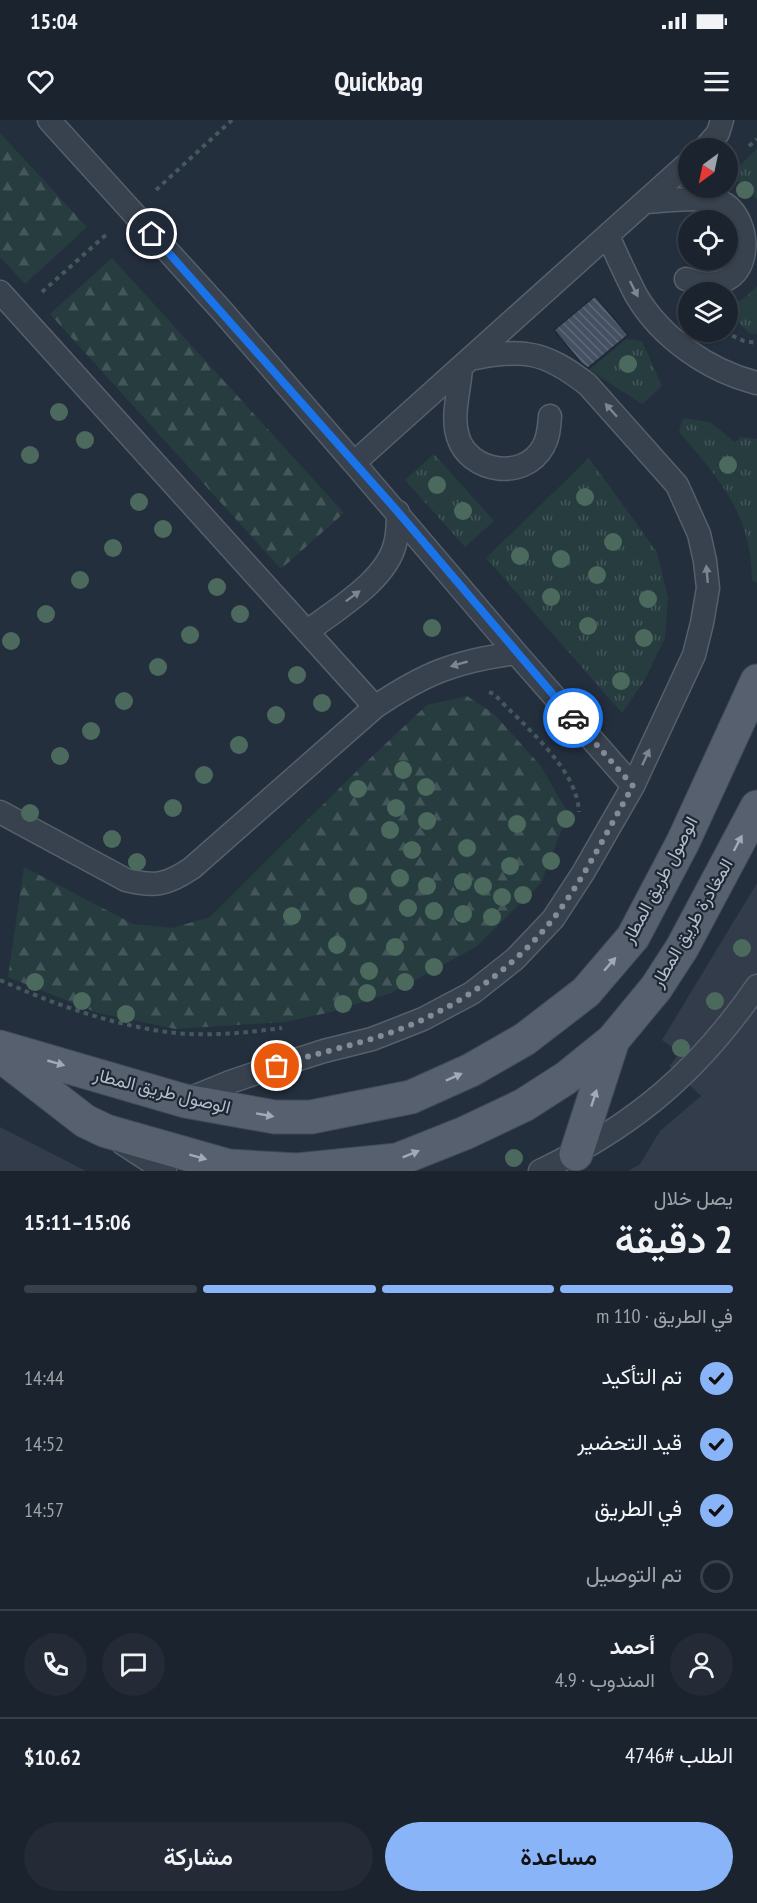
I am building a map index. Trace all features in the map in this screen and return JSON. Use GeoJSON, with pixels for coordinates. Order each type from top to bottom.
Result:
{"type":"FeatureCollection","features":[{"type":"Feature","properties":{"kind":"main road","name":"الوصول طريق المطار"},"geometry":{"type":"LineString","coordinates":[[0,1047],[185,1101],[275,1117],[311,1117],[411,1097],[471,1070],[525,1039],[586,992],[633,937],[683,842],[757,681]]}},
{"type":"Feature","properties":{"kind":"main road","name":"المغادرة طريق المطار"},"geometry":{"type":"LineString","coordinates":[[0,1055],[78,1116],[106,1131],[229,1166],[297,1170],[397,1160],[465,1133],[524,1105],[566,1078],[613,1040],[656,988],[682,948],[757,807]]}},
{"type":"Feature","properties":{"kind":"main road"},"geometry":{"type":"LineString","coordinates":[[576,1154],[613,1040]]}},
{"type":"Feature","properties":{"kind":"lane"},"geometry":{"type":"LineString","coordinates":[[49,120],[223,312],[633,786]]}},
{"type":"Feature","properties":{"kind":"lane"},"geometry":{"type":"LineString","coordinates":[[713,138],[722,120]]}},
{"type":"Feature","properties":{"kind":"lane"},"geometry":{"type":"LineString","coordinates":[[354,463],[678,172]]}},
{"type":"Feature","properties":{"kind":"lane"},"geometry":{"type":"LineString","coordinates":[[646,202],[718,200],[733,207],[745,219],[751,234],[752,250],[745,266],[734,278],[718,284],[702,285],[686,279]]}},
{"type":"Feature","properties":{"kind":"lane"},"geometry":{"type":"LineString","coordinates":[[608,236],[637,296],[667,333],[690,352],[715,368],[743,380],[757,383]]}},
{"type":"Feature","properties":{"kind":"lane"},"geometry":{"type":"LineString","coordinates":[[0,292],[375,707]]}},
{"type":"Feature","properties":{"kind":"lane"},"geometry":{"type":"LineString","coordinates":[[185,1101],[267,1069],[372,1038],[423,1019],[472,993],[515,959],[553,919],[583,873],[633,786],[694,655],[708,588],[699,534],[677,485],[588,385],[554,361],[534,354],[513,352],[466,363]]}},
{"type":"Feature","properties":{"kind":"lane"},"geometry":{"type":"LineString","coordinates":[[466,363],[455,420],[458,437],[466,453],[480,464],[496,469],[514,469],[530,462],[542,449],[549,434],[550,416]]}},
{"type":"Feature","properties":{"kind":"lane"},"geometry":{"type":"LineString","coordinates":[[307,632],[366,586],[380,572],[389,560],[395,545],[398,512]]}},
{"type":"Feature","properties":{"kind":"lane"},"geometry":{"type":"LineString","coordinates":[[0,812],[126,880],[148,886],[172,881],[192,868],[375,707],[406,685],[441,669],[478,658],[516,653]]}},
{"type":"Feature","properties":{"kind":"lane"},"geometry":{"type":"LineString","coordinates":[[540,1171],[576,1154],[622,1125],[681,1078],[708,1052],[728,1028],[757,986]]}},
{"type":"Feature","properties":{"kind":"lane"},"geometry":{"type":"LineString","coordinates":[[106,1131],[134,1153],[165,1171]]}},
{"type":"Feature","properties":{"kind":"path"},"geometry":{"type":"LineString","coordinates":[[738,338],[757,343]]}},
{"type":"Feature","properties":{"kind":"path"},"geometry":{"type":"LineString","coordinates":[[482,688],[494,694],[568,774],[579,804],[579,820]]}},
{"type":"Feature","properties":{"kind":"path"},"geometry":{"type":"LineString","coordinates":[[0,980],[35,996],[79,1011],[169,1032],[243,1032],[291,1026]]}},
{"type":"Feature","properties":{"kind":"shaded area"},"geometry":{"type":"Polygon","coordinates":[[[757,883],[757,1171],[628,1171],[640,1164],[660,1131],[701,1096],[669,1066],[680,1053],[662,1040],[757,883]]]}},
{"type":"Feature","properties":{"kind":"shaded area"},"geometry":{"type":"Polygon","coordinates":[[[0,1127],[86,1171],[0,1171],[0,1127]]]}},
{"type":"Feature","properties":{"kind":"green space"},"geometry":{"type":"Polygon","coordinates":[[[0,133],[87,227],[25,284],[0,257],[0,133]]]}},
{"type":"Feature","properties":{"kind":"green space"},"geometry":{"type":"Polygon","coordinates":[[[757,149],[757,200],[745,186],[738,182],[738,167],[757,149]]]}},
{"type":"Feature","properties":{"kind":"green space"},"geometry":{"type":"Polygon","coordinates":[[[112,258],[344,513],[281,569],[50,314],[112,258]]]}},
{"type":"Feature","properties":{"kind":"green space"},"geometry":{"type":"Polygon","coordinates":[[[757,286],[757,334],[749,333],[738,322],[738,301],[757,286]]]}},
{"type":"Feature","properties":{"kind":"green space"},"geometry":{"type":"Polygon","coordinates":[[[626,339],[642,341],[662,386],[642,404],[589,370],[626,339]]]}},
{"type":"Feature","properties":{"kind":"green space"},"geometry":{"type":"Polygon","coordinates":[[[683,418],[710,422],[735,442],[741,437],[757,439],[757,583],[752,580],[746,535],[739,516],[720,482],[679,432],[683,418]]]}},
{"type":"Feature","properties":{"kind":"green space"},"geometry":{"type":"Polygon","coordinates":[[[434,454],[494,521],[465,547],[405,480],[434,454]]]}},
{"type":"Feature","properties":{"kind":"green space"},"geometry":{"type":"Polygon","coordinates":[[[589,458],[657,552],[668,598],[665,638],[644,681],[622,713],[486,558],[589,458]]]}},
{"type":"Feature","properties":{"kind":"green space"},"geometry":{"type":"Polygon","coordinates":[[[467,696],[494,714],[540,765],[568,813],[541,883],[476,947],[391,993],[331,1012],[285,1022],[176,1029],[98,1013],[8,977],[24,867],[133,924],[172,928],[210,917],[364,764],[427,705],[467,696]]]}},
{"type":"Feature","properties":{"kind":"building"},"geometry":{"type":"Polygon","coordinates":[[[595,296],[628,335],[588,368],[581,363],[554,330],[595,296]]]}},
{"type":"Feature","properties":{"kind":"way so far"},"geometry":{"type":"LineString","coordinates":[[277,1066],[372,1038],[423,1019],[472,993],[515,959],[553,919],[583,873],[633,786],[573,718]]}},
{"type":"Feature","properties":{"kind":"route"},"geometry":{"type":"LineString","coordinates":[[152,234],[398,512],[573,718]]}}]}
